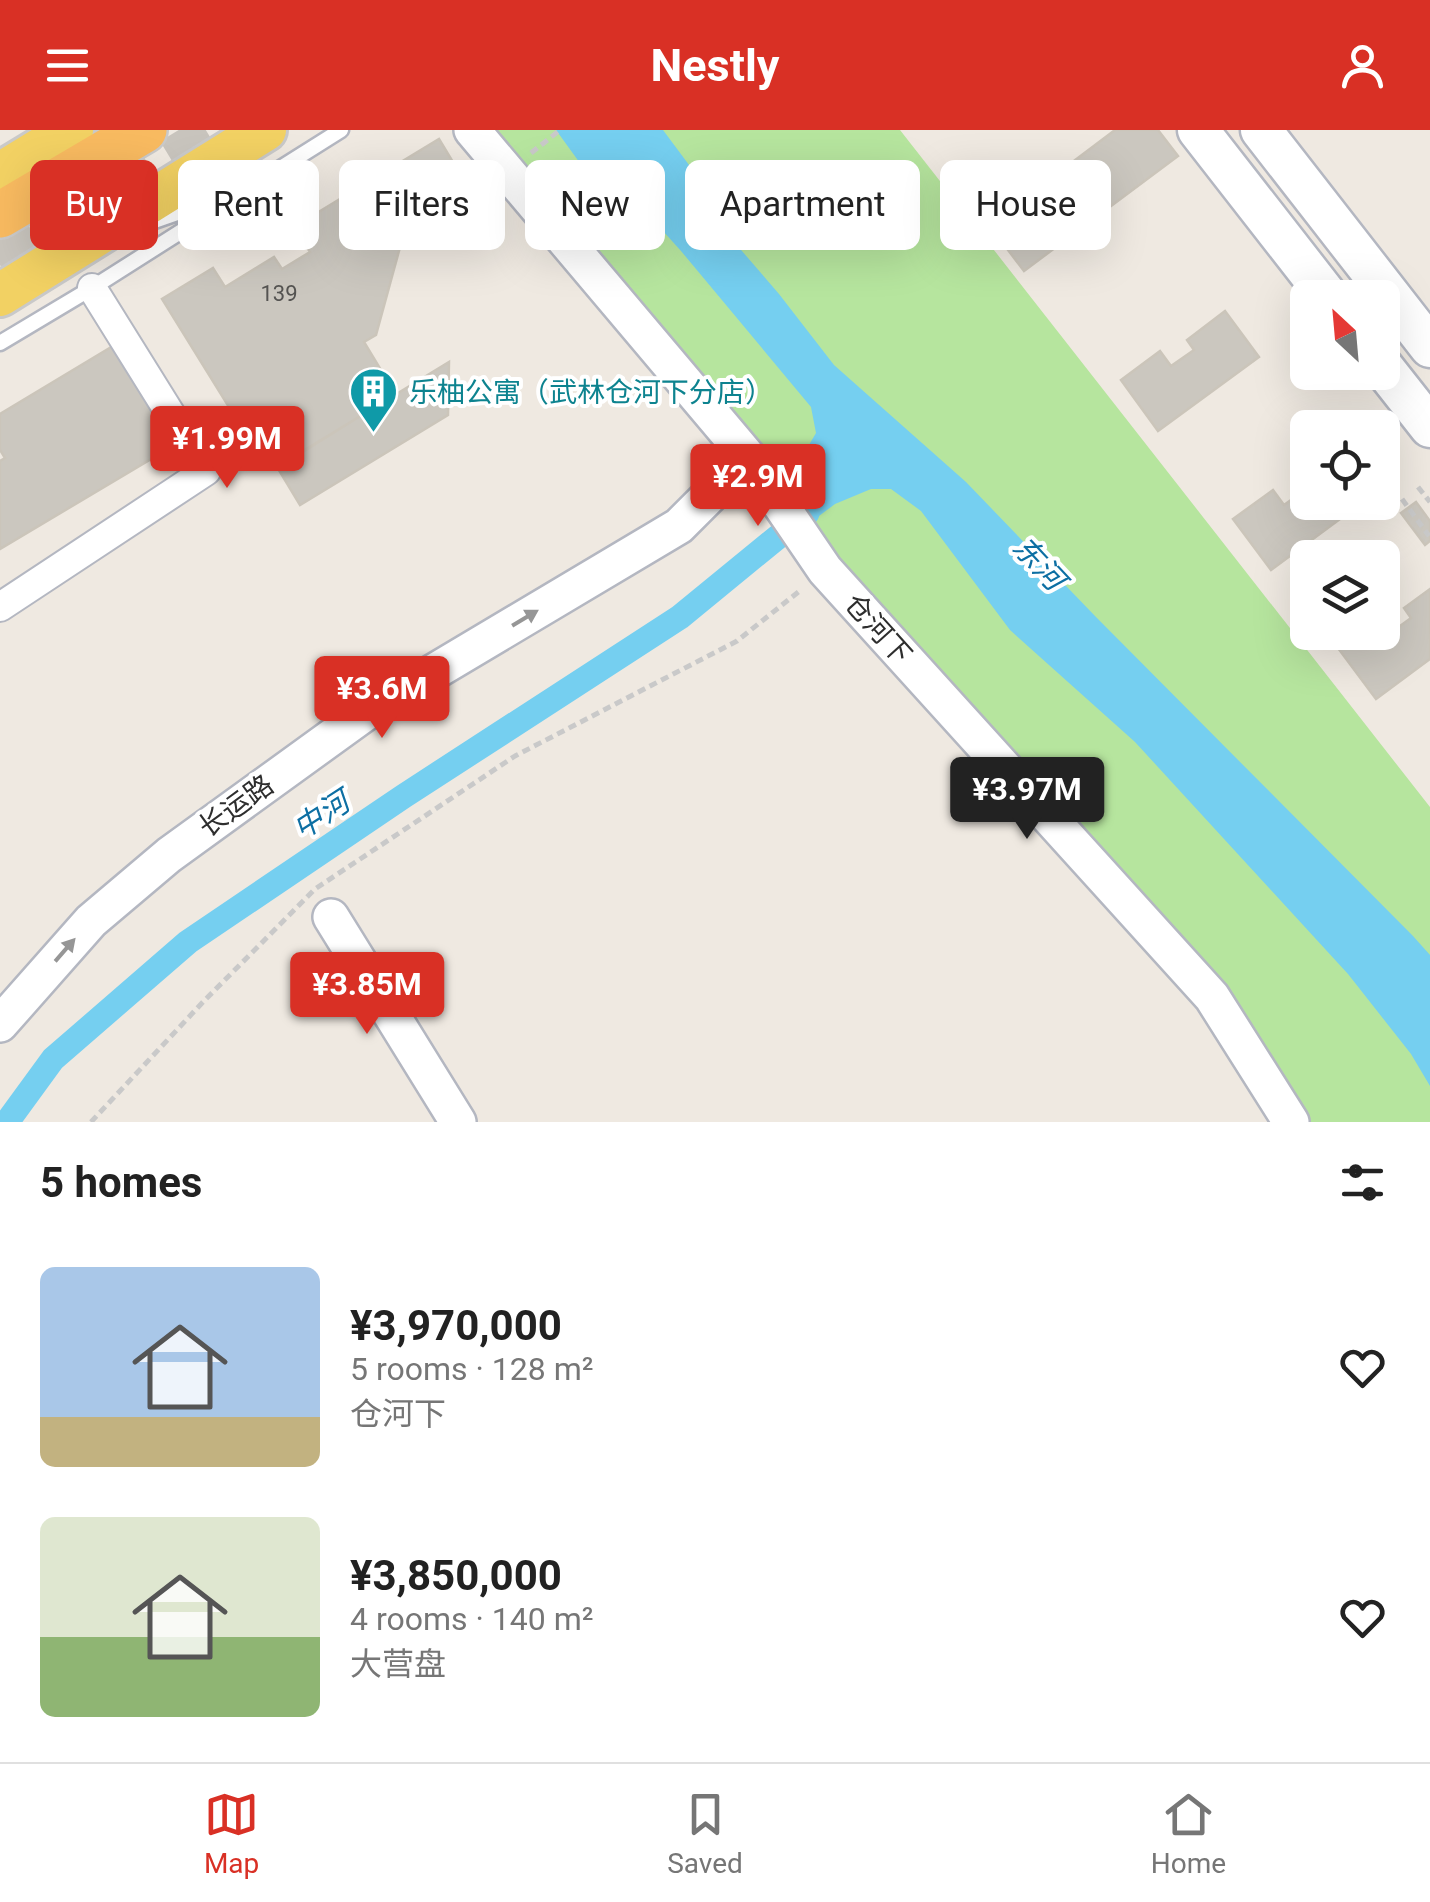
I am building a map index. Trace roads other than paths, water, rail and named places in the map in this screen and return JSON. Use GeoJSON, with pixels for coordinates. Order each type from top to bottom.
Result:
{"type":"FeatureCollection","features":[{"type":"Feature","properties":{"kind":"highway"},"geometry":{"type":"LineString","coordinates":[[0,192],[122,130]]}},
{"type":"Feature","properties":{"kind":"highway"},"geometry":{"type":"LineString","coordinates":[[0,215],[144,130]]}},
{"type":"Feature","properties":{"kind":"main road"},"geometry":{"type":"LineString","coordinates":[[0,174],[72,130]]}},
{"type":"Feature","properties":{"kind":"main road"},"geometry":{"type":"LineString","coordinates":[[0,295],[265,130]]}},
{"type":"Feature","properties":{"kind":"main road"},"geometry":{"type":"LineString","coordinates":[[1198,130],[1315,280]]}},
{"type":"Feature","properties":{"kind":"main road"},"geometry":{"type":"LineString","coordinates":[[1261,130],[1430,347]]}},
{"type":"Feature","properties":{"kind":"main road"},"geometry":{"type":"LineString","coordinates":[[1400,389],[1430,427]]}},
{"type":"Feature","properties":{"kind":"street","name":"仓河下"},"geometry":{"type":"LineString","coordinates":[[472,130],[758,470],[825,570],[1212,998],[1291,1122]]}},
{"type":"Feature","properties":{"kind":"street"},"geometry":{"type":"LineString","coordinates":[[0,607],[206,471],[92,288]]}},
{"type":"Feature","properties":{"kind":"street","name":"长运路"},"geometry":{"type":"LineString","coordinates":[[0,1024],[91,921],[169,855],[366,713],[678,526],[758,470]]}},
{"type":"Feature","properties":{"kind":"street"},"geometry":{"type":"LineString","coordinates":[[331,917],[458,1122]]}},
{"type":"Feature","properties":{"kind":"lane"},"geometry":{"type":"LineString","coordinates":[[293,160],[341,130]]}},
{"type":"Feature","properties":{"kind":"lane"},"geometry":{"type":"LineString","coordinates":[[70,251],[178,213]]}},
{"type":"Feature","properties":{"kind":"lane"},"geometry":{"type":"LineString","coordinates":[[0,343],[178,233]]}},
{"type":"Feature","properties":{"kind":"water","name":"东河"},"geometry":{"type":"Polygon","coordinates":[[[556,130],[663,130],[685,160],[685,250],[741,250],[834,365],[966,482],[1413,936],[1430,955],[1430,1086],[1411,1054],[1348,974],[1135,742],[1010,630],[921,511],[891,489],[871,489],[835,504],[807,525],[777,483],[799,462],[816,433],[811,407],[665,233],[665,160],[578,160],[556,130]]]}},
{"type":"Feature","properties":{"kind":"waterway","name":"中河"},"geometry":{"type":"LineString","coordinates":[[7,1122],[53,1059],[188,942],[680,617],[807,513]]}},
{"type":"Feature","properties":{"kind":"tunnel"},"geometry":{"type":"LineString","coordinates":[[0,265],[222,130]]}},
{"type":"Feature","properties":{"kind":"place","name":"乐柚公寓（武林仓河下分店）"},"geometry":{"type":"Point","coordinates":[374,434]}}]}
